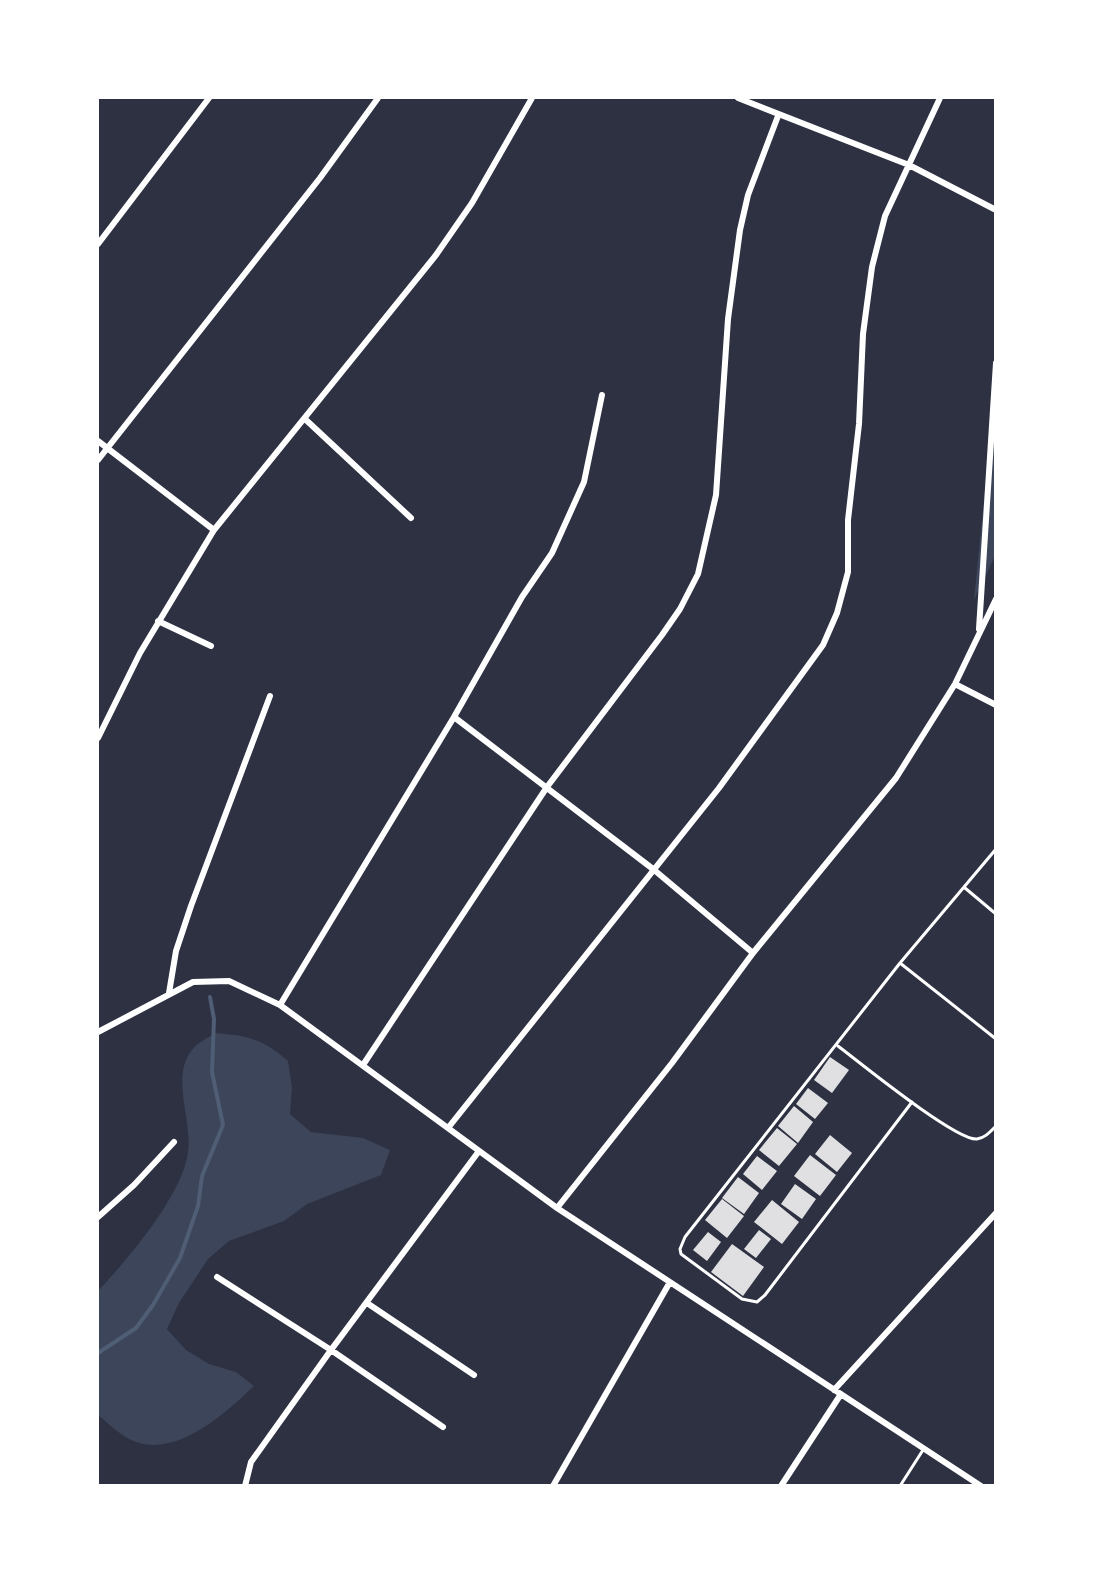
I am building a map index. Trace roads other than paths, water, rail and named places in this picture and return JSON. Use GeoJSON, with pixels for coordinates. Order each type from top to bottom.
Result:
{"type":"FeatureCollection","features":[{"type":"Feature","properties":{"kind":"street"},"geometry":{"type":"LineString","coordinates":[[98,244],[209,98]]}},
{"type":"Feature","properties":{"kind":"street"},"geometry":{"type":"LineString","coordinates":[[98,460],[320,178],[378,98]]}},
{"type":"Feature","properties":{"kind":"street"},"geometry":{"type":"LineString","coordinates":[[98,738],[158,621],[214,530],[436,255],[472,203],[532,98]]}},
{"type":"Feature","properties":{"kind":"street"},"geometry":{"type":"LineString","coordinates":[[738,98],[778,116],[909,165],[996,210]]}},
{"type":"Feature","properties":{"kind":"street"},"geometry":{"type":"LineString","coordinates":[[448,1128],[761,733],[822,645],[837,613],[848,572],[848,520],[859,424],[863,334],[872,267],[885,216],[940,98]]}},
{"type":"Feature","properties":{"kind":"street"},"geometry":{"type":"LineString","coordinates":[[363,1065],[547,787],[680,609],[698,574],[717,495],[728,320],[740,230],[748,195],[778,116]]}},
{"type":"Feature","properties":{"kind":"street"},"geometry":{"type":"LineString","coordinates":[[978,635],[996,363]]}},
{"type":"Feature","properties":{"kind":"street"},"geometry":{"type":"LineString","coordinates":[[280,1005],[454,717],[522,597],[552,553],[584,482],[602,395]]}},
{"type":"Feature","properties":{"kind":"street"},"geometry":{"type":"LineString","coordinates":[[305,419],[411,518]]}},
{"type":"Feature","properties":{"kind":"street"},"geometry":{"type":"LineString","coordinates":[[98,441],[214,530]]}},
{"type":"Feature","properties":{"kind":"street"},"geometry":{"type":"LineString","coordinates":[[557,1208],[672,1063],[753,953],[896,778],[955,684],[996,599]]}},
{"type":"Feature","properties":{"kind":"street"},"geometry":{"type":"LineString","coordinates":[[158,621],[211,646]]}},
{"type":"Feature","properties":{"kind":"street"},"geometry":{"type":"LineString","coordinates":[[955,684],[996,705]]}},
{"type":"Feature","properties":{"kind":"street"},"geometry":{"type":"LineString","coordinates":[[169,993],[176,951],[191,906],[270,696]]}},
{"type":"Feature","properties":{"kind":"street"},"geometry":{"type":"LineString","coordinates":[[454,717],[653,869],[753,953]]}},
{"type":"Feature","properties":{"kind":"street"},"geometry":{"type":"LineString","coordinates":[[98,1032],[193,982],[224,980],[237,983],[280,1005],[557,1208],[981,1485]]}},
{"type":"Feature","properties":{"kind":"street"},"geometry":{"type":"LineString","coordinates":[[98,1217],[134,1185],[174,1142]]}},
{"type":"Feature","properties":{"kind":"street"},"geometry":{"type":"LineString","coordinates":[[244,1485],[251,1462],[479,1151]]}},
{"type":"Feature","properties":{"kind":"street"},"geometry":{"type":"LineString","coordinates":[[834,1390],[996,1213]]}},
{"type":"Feature","properties":{"kind":"street"},"geometry":{"type":"LineString","coordinates":[[217,1277],[331,1350],[443,1427]]}},
{"type":"Feature","properties":{"kind":"street"},"geometry":{"type":"LineString","coordinates":[[553,1485],[670,1282]]}},
{"type":"Feature","properties":{"kind":"street"},"geometry":{"type":"LineString","coordinates":[[367,1303],[474,1375]]}},
{"type":"Feature","properties":{"kind":"street"},"geometry":{"type":"LineString","coordinates":[[781,1485],[841,1394]]}},
{"type":"Feature","properties":{"kind":"lane"},"geometry":{"type":"LineString","coordinates":[[912,1102],[765,1295],[754,1303],[742,1299],[684,1257],[681,1251],[685,1237],[838,1046],[900,963],[996,849]]}},
{"type":"Feature","properties":{"kind":"lane"},"geometry":{"type":"LineString","coordinates":[[964,888],[996,914]]}},
{"type":"Feature","properties":{"kind":"lane"},"geometry":{"type":"LineString","coordinates":[[900,963],[996,1039]]}},
{"type":"Feature","properties":{"kind":"lane"},"geometry":{"type":"LineString","coordinates":[[838,1046],[912,1102],[969,1138],[976,1139],[988,1135],[996,1126]]}},
{"type":"Feature","properties":{"kind":"lane"},"geometry":{"type":"LineString","coordinates":[[900,1485],[924,1448]]}},
{"type":"Feature","properties":{"kind":"waterway"},"geometry":{"type":"LineString","coordinates":[[98,1353],[136,1328],[153,1305],[180,1258],[198,1206],[202,1176],[223,1125],[212,1072],[214,1019],[210,997]]}}]}
